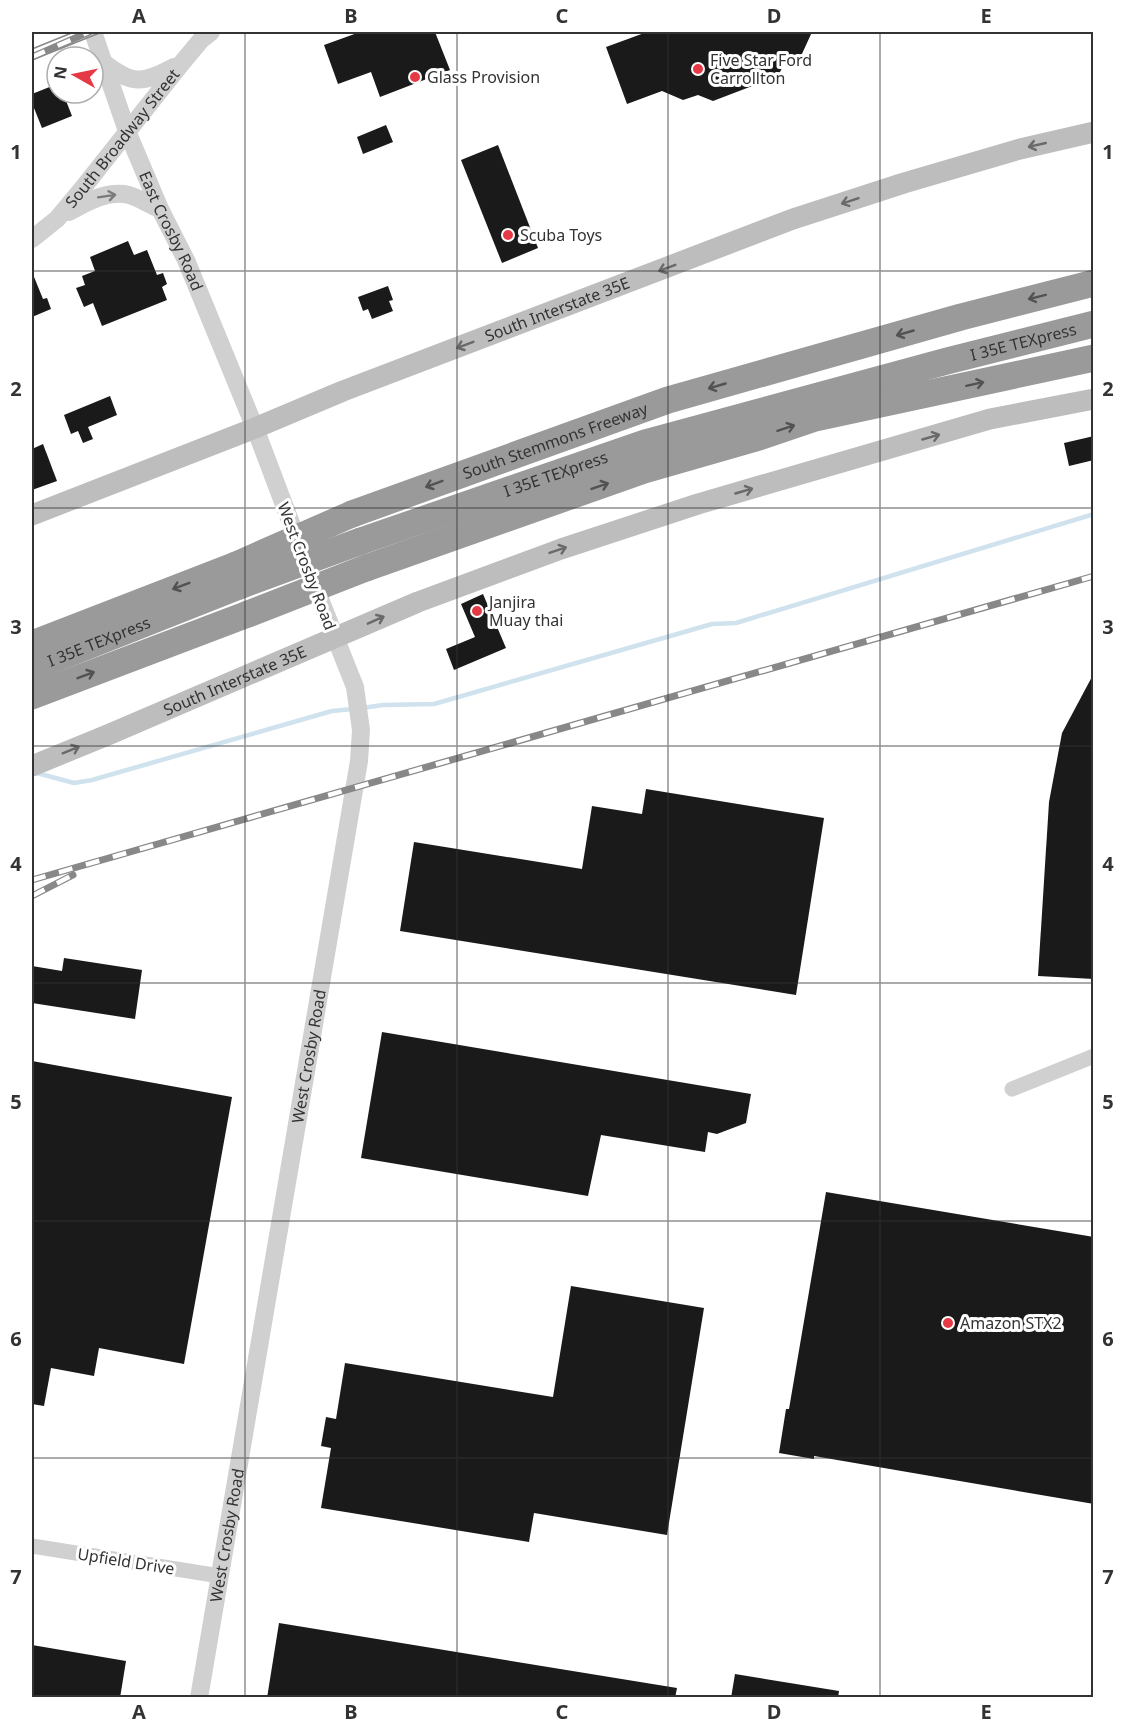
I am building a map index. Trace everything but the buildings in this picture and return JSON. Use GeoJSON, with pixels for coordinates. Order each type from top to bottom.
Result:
{"type":"FeatureCollection","features":[{"type":"Feature","properties":{"kind":"highway","name":"South Stemmons Freeway"},"geometry":{"type":"LineString","coordinates":[[32,644],[238,575],[352,514],[668,400],[961,317],[1094,283]]}},
{"type":"Feature","properties":{"kind":"highway","name":"I 35E TEXpress"},"geometry":{"type":"LineString","coordinates":[[32,668],[238,575],[361,541],[645,442],[1094,324]]}},
{"type":"Feature","properties":{"kind":"highway"},"geometry":{"type":"LineString","coordinates":[[32,696],[366,568],[644,470],[816,418],[1094,358]]}},
{"type":"Feature","properties":{"kind":"main road","name":"South Interstate 35E"},"geometry":{"type":"LineString","coordinates":[[32,515],[255,429],[343,392],[793,219],[1020,148],[1094,132]]}},
{"type":"Feature","properties":{"kind":"main road","name":"South Interstate 35E"},"geometry":{"type":"LineString","coordinates":[[32,766],[418,602],[561,549],[698,504],[990,419],[1094,399]]}},
{"type":"Feature","properties":{"kind":"street","name":"South Broadway Street"},"geometry":{"type":"LineString","coordinates":[[32,239],[57,219],[181,64],[201,40],[211,32]]}},
{"type":"Feature","properties":{"kind":"street"},"geometry":{"type":"LineString","coordinates":[[105,63],[122,76],[145,81],[181,64]]}},
{"type":"Feature","properties":{"kind":"street","name":"East Crosby Road"},"geometry":{"type":"LineString","coordinates":[[105,68],[127,131],[160,208],[186,260],[255,429]]}},
{"type":"Feature","properties":{"kind":"street"},"geometry":{"type":"LineString","coordinates":[[57,219],[93,199],[106,195],[129,195],[160,208]]}},
{"type":"Feature","properties":{"kind":"street","name":"West Crosby Road"},"geometry":{"type":"LineString","coordinates":[[199,1698],[354,800],[361,730],[355,687],[255,429]]}},
{"type":"Feature","properties":{"kind":"street"},"geometry":{"type":"LineString","coordinates":[[1012,1089],[1094,1056]]}},
{"type":"Feature","properties":{"kind":"street","name":"Upfield Drive"},"geometry":{"type":"LineString","coordinates":[[32,1546],[220,1576]]}},
{"type":"Feature","properties":{"kind":"waterway"},"geometry":{"type":"LineString","coordinates":[[362,708],[383,705],[434,704],[712,624],[736,623],[1094,514]]}},
{"type":"Feature","properties":{"kind":"waterway"},"geometry":{"type":"LineString","coordinates":[[37,773],[74,783],[92,780],[332,711],[353,709]]}},
{"type":"Feature","properties":{"kind":"tram line"},"geometry":{"type":"LineString","coordinates":[[32,49],[74,32]]}},
{"type":"Feature","properties":{"kind":"tram line"},"geometry":{"type":"LineString","coordinates":[[32,60],[102,32]]}},
{"type":"Feature","properties":{"kind":"railway"},"geometry":{"type":"LineString","coordinates":[[32,57],[89,32]]}},
{"type":"Feature","properties":{"kind":"railway"},"geometry":{"type":"LineString","coordinates":[[32,880],[1094,576]]}},
{"type":"Feature","properties":{"kind":"railway"},"geometry":{"type":"LineString","coordinates":[[32,896],[73,875]]}},
{"type":"Feature","properties":{"kind":"place","name":"Five Star Ford Carrollton"},"geometry":{"type":"Point","coordinates":[698,69]}},
{"type":"Feature","properties":{"kind":"place","name":"Glass Provision"},"geometry":{"type":"Point","coordinates":[415,77]}},
{"type":"Feature","properties":{"kind":"place","name":"Scuba Toys"},"geometry":{"type":"Point","coordinates":[508,235]}},
{"type":"Feature","properties":{"kind":"place","name":"Janjira Muay thai"},"geometry":{"type":"Point","coordinates":[477,611]}},
{"type":"Feature","properties":{"kind":"place","name":"Amazon STX2"},"geometry":{"type":"Point","coordinates":[948,1323]}}]}
